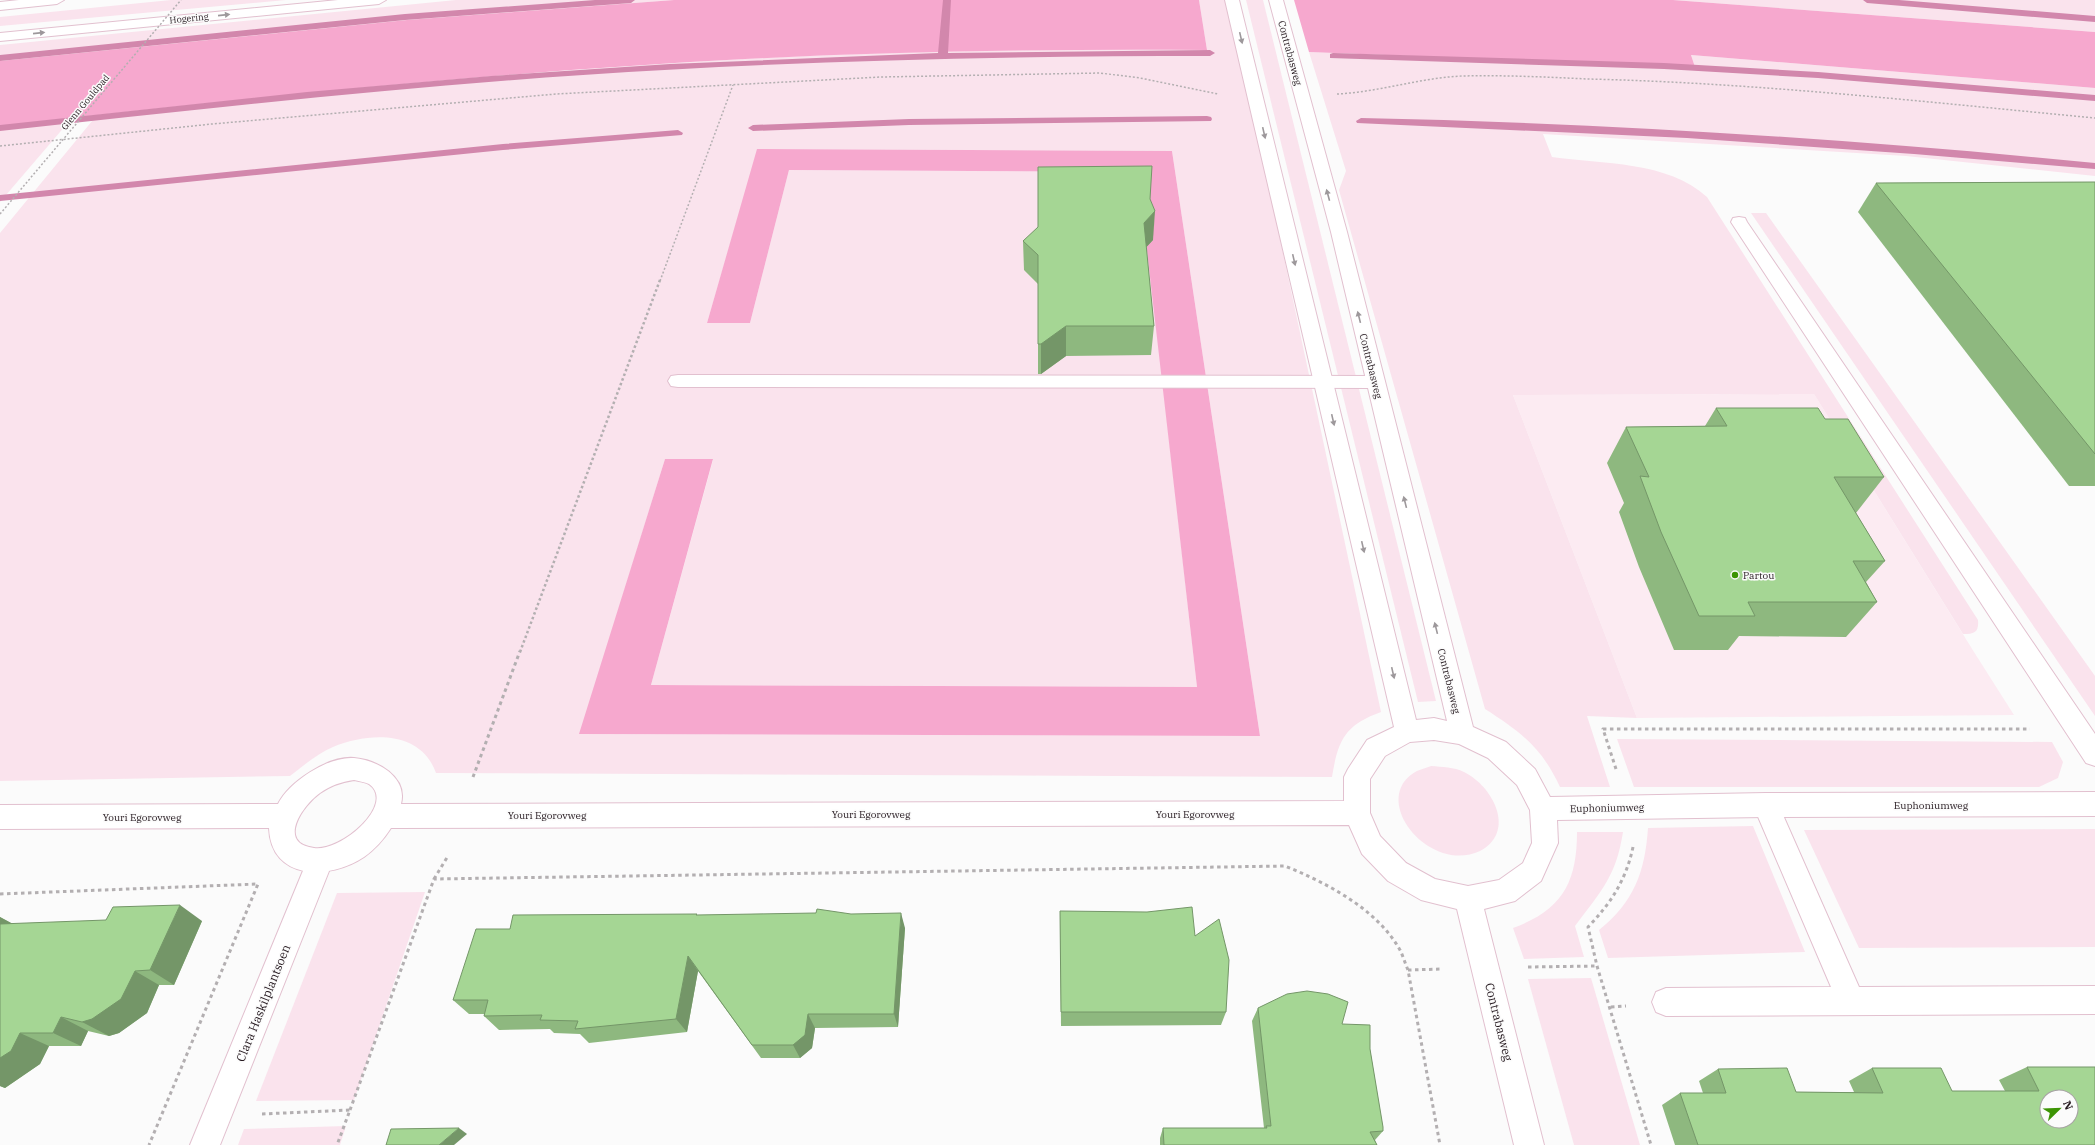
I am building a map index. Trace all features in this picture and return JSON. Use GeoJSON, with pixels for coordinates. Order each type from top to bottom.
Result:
{"type":"FeatureCollection","features":[{"type":"Feature","properties":{"kind":"main road"},"geometry":{"type":"LineString","coordinates":[[0,6],[57,0]]}},
{"type":"Feature","properties":{"kind":"main road","name":"Hogering"},"geometry":{"type":"LineString","coordinates":[[0,37],[379,0]]}},
{"type":"Feature","properties":{"kind":"main road"},"geometry":{"type":"LineString","coordinates":[[1232,0],[1407,732]]}},
{"type":"Feature","properties":{"kind":"main road","name":"Contrabasweg"},"geometry":{"type":"LineString","coordinates":[[1276,0],[1338,232],[1462,734]]}},
{"type":"Feature","properties":{"kind":"main road"},"geometry":{"type":"LineString","coordinates":[[1739,222],[2095,755]]}},
{"type":"Feature","properties":{"kind":"main road"},"geometry":{"type":"LineString","coordinates":[[678,381],[1375,382]]}},
{"type":"Feature","properties":{"kind":"main road"},"geometry":{"type":"LineString","coordinates":[[1434,729],[1462,734],[1497,750],[1526,777],[1543,810],[1545,843],[1532,872],[1505,892],[1468,899],[1431,891],[1397,872],[1371,844],[1357,813],[1357,777],[1376,748],[1407,732],[1434,729]]}},
{"type":"Feature","properties":{"kind":"main road"},"geometry":{"type":"LineString","coordinates":[[354,769],[375,773],[387,786],[388,805],[385,816],[380,825],[365,842],[343,855],[320,861],[301,858],[287,849],[282,834],[281,825],[284,816],[290,806],[308,786],[331,774],[354,769]]}},
{"type":"Feature","properties":{"kind":"main road","name":"Euphoniumweg"},"geometry":{"type":"LineString","coordinates":[[1543,810],[1766,806],[2095,804]]}},
{"type":"Feature","properties":{"kind":"main road"},"geometry":{"type":"LineString","coordinates":[[1766,806],[1851,1001]]}},
{"type":"Feature","properties":{"kind":"main road","name":"Youri Egorovweg"},"geometry":{"type":"LineString","coordinates":[[385,816],[1357,813]]}},
{"type":"Feature","properties":{"kind":"main road","name":"Youri Egorovweg"},"geometry":{"type":"LineString","coordinates":[[0,817],[284,816]]}},
{"type":"Feature","properties":{"kind":"main road","name":"Clara Haskilplantsoen"},"geometry":{"type":"LineString","coordinates":[[205,1145],[320,861]]}},
{"type":"Feature","properties":{"kind":"main road","name":"Contrabasweg"},"geometry":{"type":"LineString","coordinates":[[1468,899],[1529,1145]]}},
{"type":"Feature","properties":{"kind":"main road"},"geometry":{"type":"LineString","coordinates":[[1666,1002],[2095,1000]]}},
{"type":"Feature","properties":{"kind":"path","name":"Glenn Gouldpad"},"geometry":{"type":"LineString","coordinates":[[0,214],[181,0]]}},
{"type":"Feature","properties":{"kind":"path"},"geometry":{"type":"LineString","coordinates":[[0,146],[196,126],[524,97],[640,88],[889,77],[1100,73],[1140,78],[1204,92],[1226,95],[1255,95]]}},
{"type":"Feature","properties":{"kind":"path"},"geometry":{"type":"LineString","coordinates":[[1302,95],[1348,94],[1413,80],[1444,77],[1628,79],[1760,86],[2095,118]]}},
{"type":"Feature","properties":{"kind":"path"},"geometry":{"type":"LineString","coordinates":[[470,785],[733,84]]}},
{"type":"Feature","properties":{"kind":"path"},"geometry":{"type":"LineString","coordinates":[[1618,776],[1603,729],[2037,729]]}},
{"type":"Feature","properties":{"kind":"path"},"geometry":{"type":"LineString","coordinates":[[1634,842],[1631,860],[1617,895],[1588,927],[1597,966],[1651,1145]]}},
{"type":"Feature","properties":{"kind":"path"},"geometry":{"type":"LineString","coordinates":[[337,1145],[434,879],[451,852]]}},
{"type":"Feature","properties":{"kind":"path"},"geometry":{"type":"LineString","coordinates":[[434,879],[1285,866],[1310,875],[1362,910],[1385,930],[1399,949],[1408,970],[1440,1145]]}},
{"type":"Feature","properties":{"kind":"path"},"geometry":{"type":"LineString","coordinates":[[0,894],[258,884],[149,1145]]}},
{"type":"Feature","properties":{"kind":"path"},"geometry":{"type":"LineString","coordinates":[[217,1115],[350,1110]]}},
{"type":"Feature","properties":{"kind":"shaded area"},"geometry":{"type":"Polygon","coordinates":[[[171,0],[286,0],[0,26],[0,17],[171,0]]]}},
{"type":"Feature","properties":{"kind":"shaded area"},"geometry":{"type":"Polygon","coordinates":[[[456,0],[674,0],[407,20],[0,61],[0,45],[456,0]]]}},
{"type":"Feature","properties":{"kind":"shaded area"},"geometry":{"type":"Polygon","coordinates":[[[674,0],[1199,0],[1207,50],[918,52],[652,64],[372,87],[0,126],[0,61],[407,20],[674,0]]]}},
{"type":"Feature","properties":{"kind":"shaded area"},"geometry":{"type":"Polygon","coordinates":[[[1199,0],[1229,0],[1381,712],[1359,722],[1345,736],[1337,753],[1332,777],[436,773],[429,759],[419,749],[406,742],[392,738],[377,737],[347,742],[333,747],[316,756],[290,776],[0,781],[0,233],[97,115],[258,98],[500,76],[743,59],[975,51],[1207,50],[1199,0]],[[758,149],[707,323],[750,323],[789,170],[1139,172],[1197,687],[651,685],[713,460],[665,459],[580,734],[1260,736],[1172,151],[758,149]]]}},
{"type":"Feature","properties":{"kind":"shaded area"},"geometry":{"type":"Polygon","coordinates":[[[1246,0],[1263,0],[1436,701],[1418,702],[1246,0]]]}},
{"type":"Feature","properties":{"kind":"shaded area"},"geometry":{"type":"Polygon","coordinates":[[[1294,0],[1673,0],[2095,32],[2095,88],[1691,55],[1695,67],[1309,52],[1294,0]]]}},
{"type":"Feature","properties":{"kind":"shaded area"},"geometry":{"type":"Polygon","coordinates":[[[1673,0],[2095,0],[2095,32],[1673,0]]]}},
{"type":"Feature","properties":{"kind":"shaded area"},"geometry":{"type":"Polygon","coordinates":[[[1309,52],[1695,67],[1691,55],[2095,88],[2095,176],[1906,156],[1543,134],[1552,157],[1613,163],[1654,170],[1691,185],[1707,197],[1978,620],[1977,630],[1971,634],[1963,634],[1814,394],[1513,395],[1637,718],[1587,716],[1610,787],[1560,787],[1553,773],[1538,751],[1509,725],[1485,709],[1339,190],[1346,171],[1309,52]]]}},
{"type":"Feature","properties":{"kind":"shaded area"},"geometry":{"type":"Polygon","coordinates":[[[72,118],[0,202],[0,126],[72,118]]]}},
{"type":"Feature","properties":{"kind":"shaded area"},"geometry":{"type":"Polygon","coordinates":[[[757,149],[1172,151],[1260,736],[579,734],[665,459],[713,459],[651,685],[1197,687],[1138,172],[789,170],[750,323],[707,323],[757,149]]]}},
{"type":"Feature","properties":{"kind":"shaded area"},"geometry":{"type":"Polygon","coordinates":[[[1751,213],[1766,213],[2095,676],[2095,716],[1751,213]]]}},
{"type":"Feature","properties":{"kind":"shaded area"},"geometry":{"type":"Polygon","coordinates":[[[1814,394],[2014,715],[1637,718],[1513,395],[1814,394]]]}},
{"type":"Feature","properties":{"kind":"shaded area"},"geometry":{"type":"Polygon","coordinates":[[[1617,739],[2052,742],[2063,762],[2058,778],[2039,787],[1634,787],[1617,739]]]}},
{"type":"Feature","properties":{"kind":"shaded area"},"geometry":{"type":"Polygon","coordinates":[[[1431,766],[1452,768],[1464,772],[1475,779],[1492,798],[1497,810],[1499,821],[1497,833],[1491,843],[1480,851],[1461,856],[1442,852],[1424,843],[1411,830],[1402,815],[1399,798],[1403,783],[1417,771],[1431,766]]]}},
{"type":"Feature","properties":{"kind":"shaded area"},"geometry":{"type":"Polygon","coordinates":[[[1753,826],[1805,952],[1608,958],[1599,930],[1621,908],[1636,885],[1644,859],[1648,828],[1753,826]]]}},
{"type":"Feature","properties":{"kind":"shaded area"},"geometry":{"type":"Polygon","coordinates":[[[2095,829],[2095,947],[1859,948],[1804,830],[2095,829]]]}},
{"type":"Feature","properties":{"kind":"shaded area"},"geometry":{"type":"Polygon","coordinates":[[[1577,832],[1623,832],[1620,848],[1612,872],[1600,893],[1575,926],[1584,957],[1524,959],[1513,928],[1544,913],[1555,903],[1563,892],[1570,880],[1574,866],[1577,832]]]}},
{"type":"Feature","properties":{"kind":"shaded area"},"geometry":{"type":"Polygon","coordinates":[[[425,892],[354,1100],[256,1101],[337,893],[425,892]]]}},
{"type":"Feature","properties":{"kind":"shaded area"},"geometry":{"type":"Polygon","coordinates":[[[1591,978],[1640,1145],[1574,1145],[1528,979],[1591,978]]]}},
{"type":"Feature","properties":{"kind":"shaded area"},"geometry":{"type":"Polygon","coordinates":[[[346,1126],[340,1145],[238,1145],[244,1129],[346,1126]]]}},
{"type":"Feature","properties":{"kind":"building"},"geometry":{"type":"Polygon","coordinates":[[[1152,166],[1150,199],[1155,211],[1144,223],[1154,326],[1066,326],[1041,344],[1038,344],[1038,255],[1023,241],[1038,227],[1038,167],[1152,166]]]}},
{"type":"Feature","properties":{"kind":"building"},"geometry":{"type":"Polygon","coordinates":[[[2095,182],[2095,454],[1876,183],[2095,182]]]}},
{"type":"Feature","properties":{"kind":"building"},"geometry":{"type":"Polygon","coordinates":[[[1716,408],[1818,408],[1825,419],[1848,419],[1884,477],[1834,477],[1885,561],[1853,561],[1877,602],[1748,602],[1755,616],[1699,616],[1661,532],[1640,476],[1649,477],[1626,427],[1727,426],[1716,408]]]}},
{"type":"Feature","properties":{"kind":"building"},"geometry":{"type":"Polygon","coordinates":[[[180,905],[150,970],[135,971],[121,999],[92,1019],[82,1022],[61,1017],[53,1033],[20,1033],[11,1051],[0,1058],[0,924],[106,920],[113,907],[180,905]]]}},
{"type":"Feature","properties":{"kind":"building"},"geometry":{"type":"Polygon","coordinates":[[[1192,907],[1195,936],[1219,919],[1229,960],[1226,1012],[1061,1012],[1060,911],[1147,912],[1192,907]]]}},
{"type":"Feature","properties":{"kind":"building"},"geometry":{"type":"Polygon","coordinates":[[[817,909],[851,914],[901,913],[894,1014],[808,1014],[805,1035],[793,1045],[752,1045],[688,956],[676,1019],[575,1029],[578,1021],[540,1020],[542,1015],[484,1016],[488,1000],[453,1000],[476,929],[510,929],[513,915],[697,914],[696,915],[816,913],[817,909]]]}},
{"type":"Feature","properties":{"kind":"building"},"geometry":{"type":"Polygon","coordinates":[[[1307,991],[1328,994],[1348,1002],[1342,1024],[1370,1025],[1370,1049],[1383,1127],[1383,1131],[1370,1132],[1377,1145],[1164,1145],[1163,1128],[1267,1128],[1266,1126],[1271,1126],[1258,1008],[1287,994],[1307,991]]]}},
{"type":"Feature","properties":{"kind":"building"},"geometry":{"type":"Polygon","coordinates":[[[2027,1067],[2095,1067],[2095,1145],[1698,1145],[1680,1093],[1726,1093],[1718,1069],[1787,1068],[1796,1092],[1883,1093],[1872,1068],[1941,1068],[1952,1091],[2039,1091],[2027,1067]]]}},
{"type":"Feature","properties":{"kind":"building"},"geometry":{"type":"Polygon","coordinates":[[[459,1128],[439,1145],[386,1145],[391,1129],[459,1128]]]}},
{"type":"Feature","properties":{"kind":"waterway"},"geometry":{"type":"LineString","coordinates":[[0,58],[405,17],[631,0]]}},
{"type":"Feature","properties":{"kind":"waterway"},"geometry":{"type":"LineString","coordinates":[[943,56],[947,0]]}},
{"type":"Feature","properties":{"kind":"waterway"},"geometry":{"type":"LineString","coordinates":[[1867,0],[2095,19]]}},
{"type":"Feature","properties":{"kind":"waterway"},"geometry":{"type":"LineString","coordinates":[[943,56],[1210,53]]}},
{"type":"Feature","properties":{"kind":"waterway"},"geometry":{"type":"LineString","coordinates":[[0,128],[368,90],[581,72],[850,58],[943,56]]}},
{"type":"Feature","properties":{"kind":"waterway"},"geometry":{"type":"LineString","coordinates":[[1333,56],[1664,66],[1818,75],[2095,98]]}},
{"type":"Feature","properties":{"kind":"waterway"},"geometry":{"type":"LineString","coordinates":[[753,128],[909,122],[1207,119]]}},
{"type":"Feature","properties":{"kind":"waterway"},"geometry":{"type":"LineString","coordinates":[[1361,121],[1501,125],[1687,135],[1914,150],[2095,166]]}},
{"type":"Feature","properties":{"kind":"waterway"},"geometry":{"type":"LineString","coordinates":[[0,198],[503,147],[678,133]]}},
{"type":"Feature","properties":{"kind":"place","name":"Partou"},"geometry":{"type":"Point","coordinates":[1735,575]}}]}
